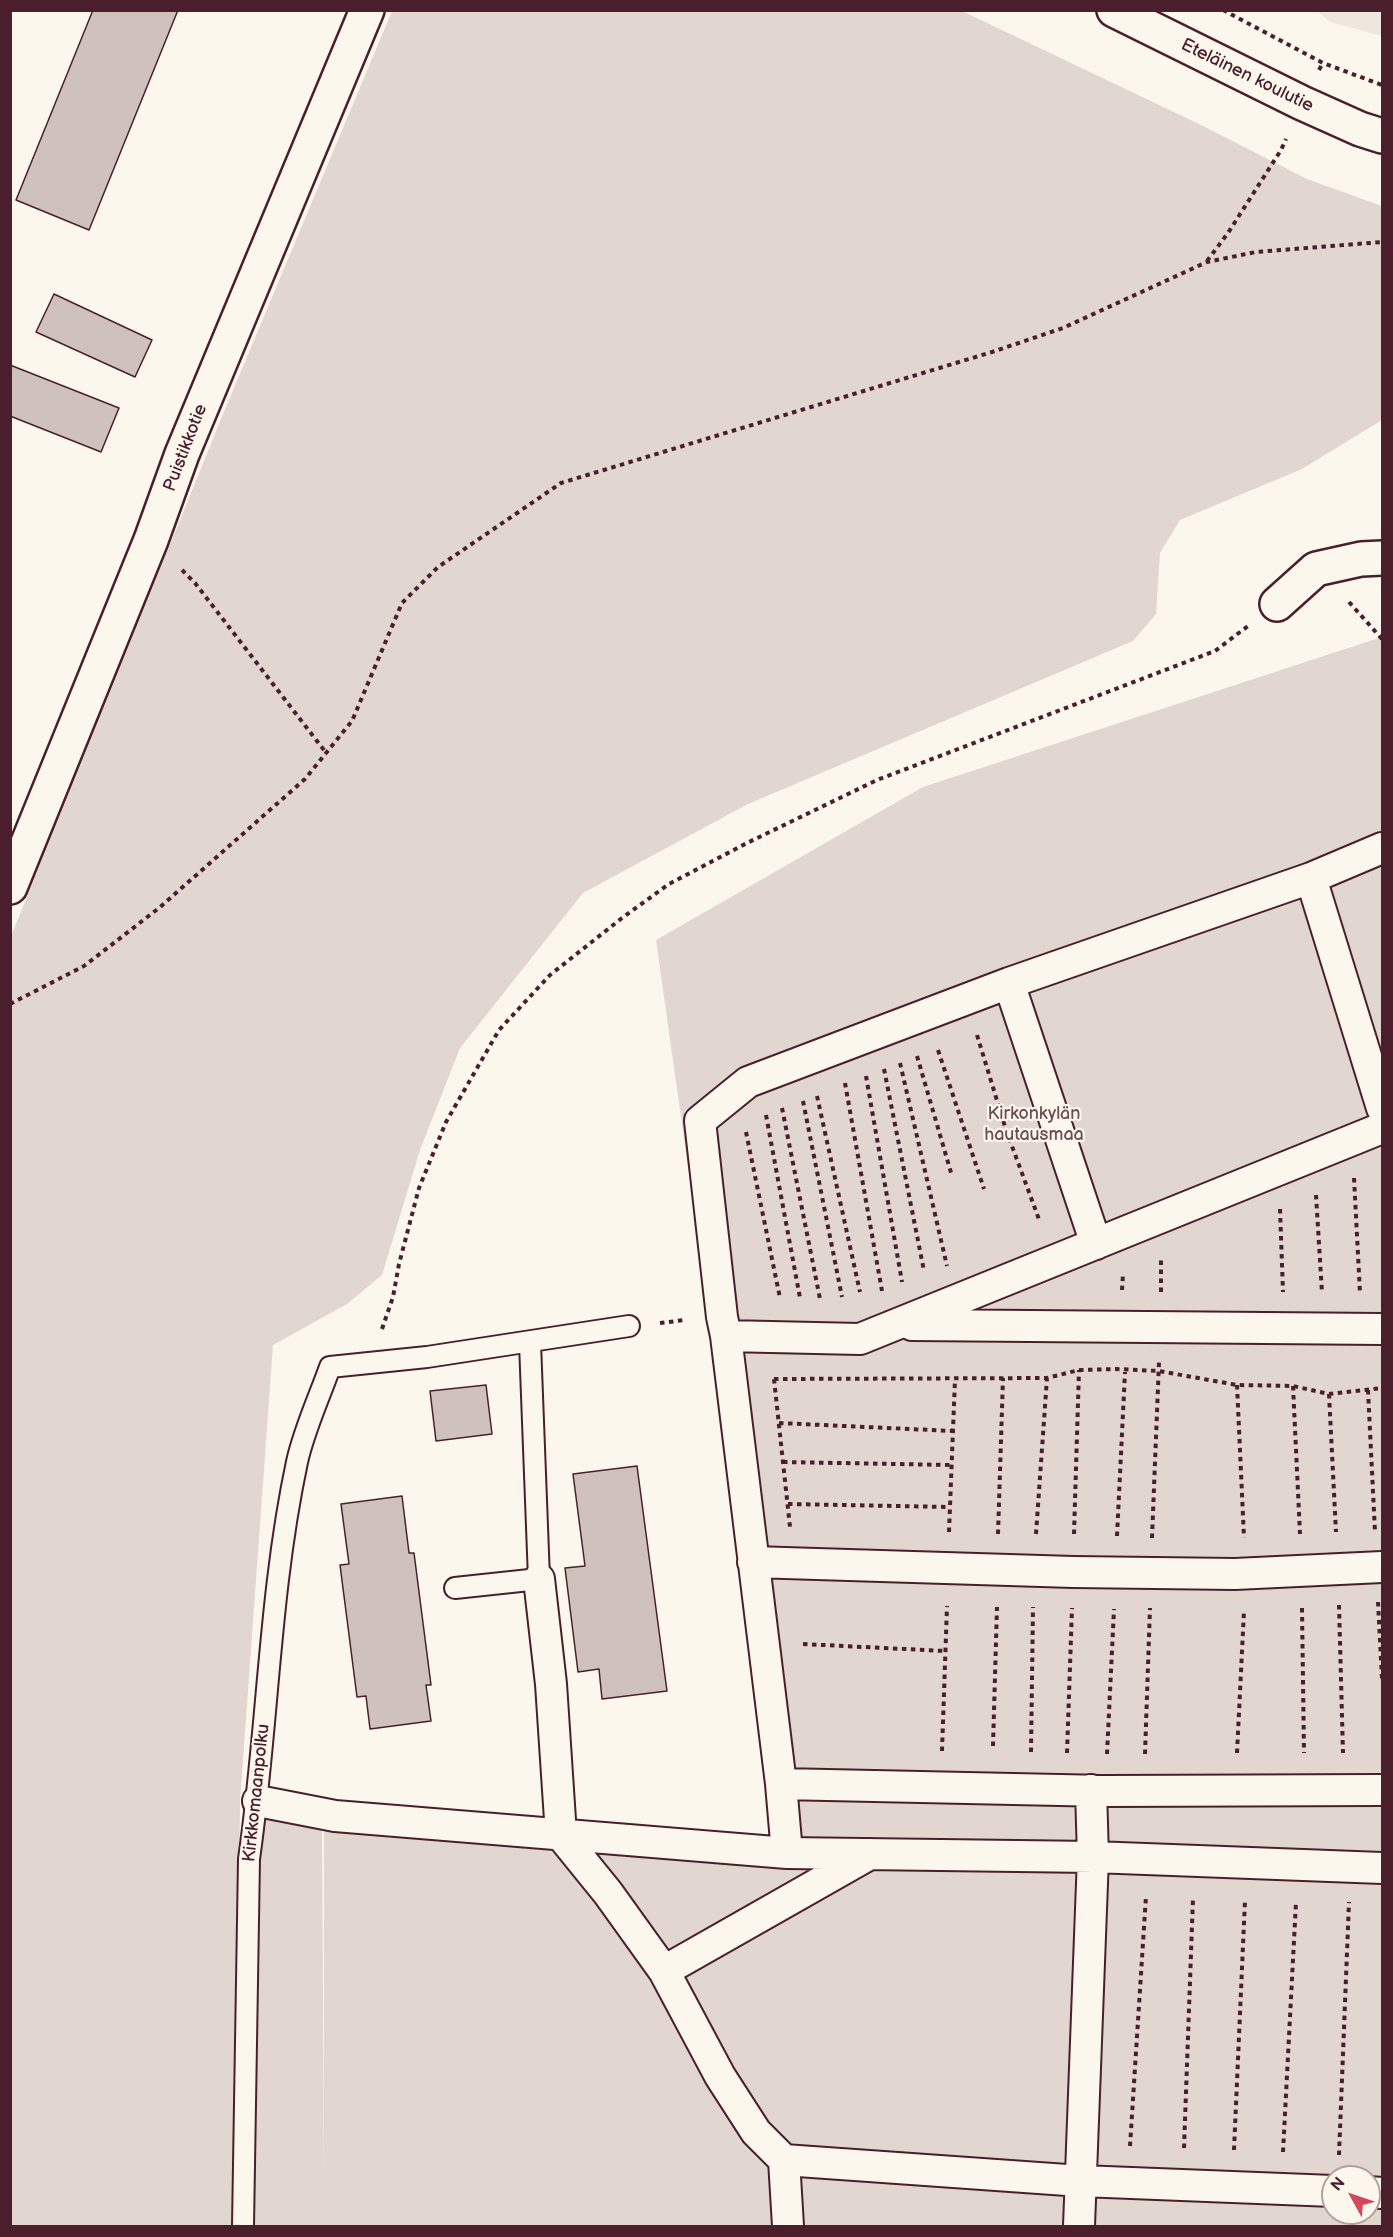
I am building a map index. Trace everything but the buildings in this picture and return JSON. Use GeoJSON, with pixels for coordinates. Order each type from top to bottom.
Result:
{"type":"FeatureCollection","features":[{"type":"Feature","properties":{"kind":"street","name":"Puistikkotie"},"geometry":{"type":"LineString","coordinates":[[10,887],[151,540],[182,454],[367,10]]}},
{"type":"Feature","properties":{"kind":"street","name":"Eteläinen koulutie"},"geometry":{"type":"LineString","coordinates":[[1114,10],[1302,103],[1360,129],[1383,136]]}},
{"type":"Feature","properties":{"kind":"street"},"geometry":{"type":"LineString","coordinates":[[1277,604],[1316,569],[1361,559],[1383,558]]}},
{"type":"Feature","properties":{"kind":"street"},"geometry":{"type":"LineString","coordinates":[[787,1853],[781,1784],[700,1120],[775,1072],[1009,984],[1311,878],[1383,848]]}},
{"type":"Feature","properties":{"kind":"street"},"geometry":{"type":"LineString","coordinates":[[1311,878],[1383,1108]]}},
{"type":"Feature","properties":{"kind":"street"},"geometry":{"type":"LineString","coordinates":[[1009,984],[1096,1244]]}},
{"type":"Feature","properties":{"kind":"street"},"geometry":{"type":"LineString","coordinates":[[724,1326],[860,1339],[1383,1128]]}},
{"type":"Feature","properties":{"kind":"street"},"geometry":{"type":"LineString","coordinates":[[896,1325],[1383,1329]]}},
{"type":"Feature","properties":{"kind":"street"},"geometry":{"type":"LineString","coordinates":[[753,1562],[1246,1574],[1380,1568]]}},
{"type":"Feature","properties":{"kind":"street"},"geometry":{"type":"LineString","coordinates":[[539,1579],[551,1684],[561,1835],[608,1893],[664,1971],[720,2076],[756,2132],[784,2160],[1081,2181],[1281,2189],[1321,2181]]}},
{"type":"Feature","properties":{"kind":"street"},"geometry":{"type":"LineString","coordinates":[[781,1784],[1091,1790],[1383,1790]]}},
{"type":"Feature","properties":{"kind":"street"},"geometry":{"type":"LineString","coordinates":[[1079,2226],[1094,1857],[1091,1790]]}},
{"type":"Feature","properties":{"kind":"street"},"geometry":{"type":"LineString","coordinates":[[258,1801],[335,1816],[787,1853],[1094,1857],[1383,1868]]}},
{"type":"Feature","properties":{"kind":"street"},"geometry":{"type":"LineString","coordinates":[[664,1971],[870,1854]]}},
{"type":"Feature","properties":{"kind":"street"},"geometry":{"type":"LineString","coordinates":[[784,2160],[788,2226]]}},
{"type":"Feature","properties":{"kind":"lane"},"geometry":{"type":"LineString","coordinates":[[330,1367],[530,1343],[628,1326]]}},
{"type":"Feature","properties":{"kind":"lane"},"geometry":{"type":"LineString","coordinates":[[455,1588],[539,1579],[530,1343]]}},
{"type":"Feature","properties":{"kind":"lane","name":"Kirkkomaanpolku"},"geometry":{"type":"LineString","coordinates":[[243,2226],[249,1859],[258,1801],[277,1584],[298,1460],[330,1367]]}},
{"type":"Feature","properties":{"kind":"path"},"geometry":{"type":"LineString","coordinates":[[1226,11],[1323,63],[1383,85]]}},
{"type":"Feature","properties":{"kind":"path"},"geometry":{"type":"LineString","coordinates":[[1207,262],[1281,150]]}},
{"type":"Feature","properties":{"kind":"path"},"geometry":{"type":"LineString","coordinates":[[10,1004],[84,966],[159,908],[305,779],[352,721],[402,603],[438,567],[561,483],[992,352],[1053,331],[1207,262],[1256,252],[1383,242]]}},
{"type":"Feature","properties":{"kind":"path"},"geometry":{"type":"LineString","coordinates":[[151,540],[195,583],[327,754]]}},
{"type":"Feature","properties":{"kind":"path"},"geometry":{"type":"LineString","coordinates":[[330,1367],[379,1337],[393,1297],[399,1264],[419,1188],[446,1122],[499,1030],[550,975],[669,884],[747,843],[877,780],[1215,651],[1277,604]]}},
{"type":"Feature","properties":{"kind":"path"},"geometry":{"type":"LineString","coordinates":[[966,1000],[1006,1130],[1040,1222]]}},
{"type":"Feature","properties":{"kind":"path"},"geometry":{"type":"LineString","coordinates":[[883,1031],[952,1176]]}},
{"type":"Feature","properties":{"kind":"path"},"geometry":{"type":"LineString","coordinates":[[883,1031],[984,1189]]}},
{"type":"Feature","properties":{"kind":"path"},"geometry":{"type":"LineString","coordinates":[[883,1031],[947,1267]]}},
{"type":"Feature","properties":{"kind":"path"},"geometry":{"type":"LineString","coordinates":[[883,1031],[924,1271]]}},
{"type":"Feature","properties":{"kind":"path"},"geometry":{"type":"LineString","coordinates":[[883,1031],[904,1288]]}},
{"type":"Feature","properties":{"kind":"path"},"geometry":{"type":"LineString","coordinates":[[882,1292],[883,1031]]}},
{"type":"Feature","properties":{"kind":"path"},"geometry":{"type":"LineString","coordinates":[[775,1072],[860,1292]]}},
{"type":"Feature","properties":{"kind":"path"},"geometry":{"type":"LineString","coordinates":[[775,1072],[842,1297]]}},
{"type":"Feature","properties":{"kind":"path"},"geometry":{"type":"LineString","coordinates":[[775,1072],[800,1298]]}},
{"type":"Feature","properties":{"kind":"path"},"geometry":{"type":"LineString","coordinates":[[775,1072],[780,1298]]}},
{"type":"Feature","properties":{"kind":"path"},"geometry":{"type":"LineString","coordinates":[[775,1072],[820,1299]]}},
{"type":"Feature","properties":{"kind":"path"},"geometry":{"type":"LineString","coordinates":[[1352,1141],[1360,1300]]}},
{"type":"Feature","properties":{"kind":"path"},"geometry":{"type":"LineString","coordinates":[[1314,1156],[1323,1302]]}},
{"type":"Feature","properties":{"kind":"path"},"geometry":{"type":"LineString","coordinates":[[1278,1170],[1283,1293]]}},
{"type":"Feature","properties":{"kind":"path"},"geometry":{"type":"LineString","coordinates":[[1160,1328],[1161,1218]]}},
{"type":"Feature","properties":{"kind":"path"},"geometry":{"type":"LineString","coordinates":[[1121,1327],[1124,1233]]}},
{"type":"Feature","properties":{"kind":"path"},"geometry":{"type":"LineString","coordinates":[[628,1326],[724,1326]]}},
{"type":"Feature","properties":{"kind":"path"},"geometry":{"type":"LineString","coordinates":[[774,1379],[1047,1378],[1079,1370],[1148,1370],[1237,1385],[1293,1386],[1329,1394],[1383,1388]]}},
{"type":"Feature","properties":{"kind":"path"},"geometry":{"type":"LineString","coordinates":[[1031,1789],[1034,1570],[1047,1378]]}},
{"type":"Feature","properties":{"kind":"path"},"geometry":{"type":"LineString","coordinates":[[941,1788],[955,1379]]}},
{"type":"Feature","properties":{"kind":"path"},"geometry":{"type":"LineString","coordinates":[[1235,1790],[1246,1574],[1237,1385]]}},
{"type":"Feature","properties":{"kind":"path"},"geometry":{"type":"LineString","coordinates":[[1293,1386],[1302,1571],[1304,1790]]}},
{"type":"Feature","properties":{"kind":"path"},"geometry":{"type":"LineString","coordinates":[[1368,1390],[1380,1568],[1383,1680]]}},
{"type":"Feature","properties":{"kind":"path"},"geometry":{"type":"LineString","coordinates":[[1329,1394],[1338,1569],[1344,1790]]}},
{"type":"Feature","properties":{"kind":"path"},"geometry":{"type":"LineString","coordinates":[[779,1423],[953,1431]]}},
{"type":"Feature","properties":{"kind":"path"},"geometry":{"type":"LineString","coordinates":[[783,1462],[952,1465]]}},
{"type":"Feature","properties":{"kind":"path"},"geometry":{"type":"LineString","coordinates":[[788,1504],[950,1508]]}},
{"type":"Feature","properties":{"kind":"path"},"geometry":{"type":"LineString","coordinates":[[803,1644],[945,1650]]}},
{"type":"Feature","properties":{"kind":"path"},"geometry":{"type":"LineString","coordinates":[[1128,2183],[1148,1860]]}},
{"type":"Feature","properties":{"kind":"path"},"geometry":{"type":"LineString","coordinates":[[1183,2185],[1194,1862]]}},
{"type":"Feature","properties":{"kind":"path"},"geometry":{"type":"LineString","coordinates":[[1233,2187],[1246,1863]]}},
{"type":"Feature","properties":{"kind":"path"},"geometry":{"type":"LineString","coordinates":[[1281,2189],[1298,1865]]}},
{"type":"Feature","properties":{"kind":"path"},"geometry":{"type":"LineString","coordinates":[[1337,2165],[1350,1867]]}},
{"type":"Feature","properties":{"kind":"shaded area"},"geometry":{"type":"Polygon","coordinates":[[[1317,11],[1382,11],[1382,36],[1330,22],[1317,11]]]}},
{"type":"Feature","properties":{"kind":"green space"},"geometry":{"type":"Polygon","coordinates":[[[392,11],[962,11],[1199,124],[1307,179],[1382,206],[1382,420],[1302,469],[1180,520],[1160,553],[1156,614],[1133,641],[748,804],[583,893],[460,1048],[420,1150],[382,1275],[347,1304],[273,1345],[240,1801],[235,2226],[11,2226],[11,936],[223,414],[392,11]]]}},
{"type":"Feature","properties":{"kind":"green space","name":"Kirkonkylän hautausmaa"},"geometry":{"type":"Polygon","coordinates":[[[1382,637],[1382,2226],[243,2226],[258,1801],[322,1813],[324,2177],[324,1817],[783,1840],[656,940],[923,787],[1382,637]]]}}]}
